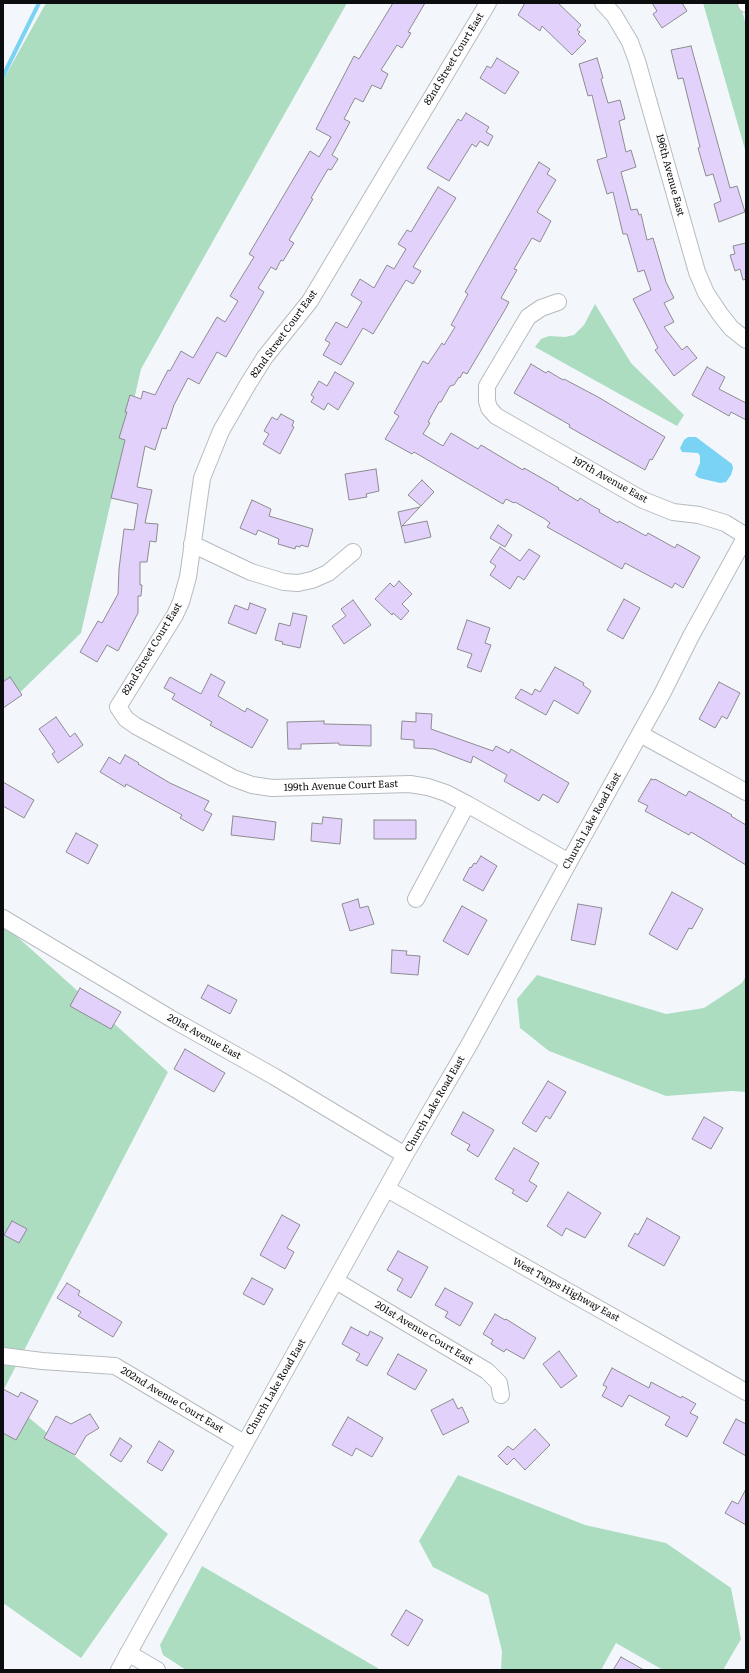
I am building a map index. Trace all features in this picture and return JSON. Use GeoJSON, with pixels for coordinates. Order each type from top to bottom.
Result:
{"type":"FeatureCollection","features":[{"type":"Feature","properties":{"kind":"street","name":"82nd Street Court East"},"geometry":{"type":"LineString","coordinates":[[118,705],[178,608],[188,577],[202,478],[221,431],[265,357],[310,301],[488,3]]}},
{"type":"Feature","properties":{"kind":"street","name":"196th Avenue East"},"geometry":{"type":"LineString","coordinates":[[603,3],[614,15],[630,42],[638,61],[689,245],[700,279],[706,293],[720,314],[731,328],[746,340]]}},
{"type":"Feature","properties":{"kind":"street","name":"197th Avenue East"},"geometry":{"type":"LineString","coordinates":[[558,302],[541,308],[528,317],[487,386],[486,402],[489,408],[496,416],[643,500],[672,512],[699,515],[725,523],[746,536]]}},
{"type":"Feature","properties":{"kind":"street","name":"Church Lake Road East"},"geometry":{"type":"LineString","coordinates":[[119,1670],[244,1443],[387,1189],[405,1154],[469,1045],[568,862],[663,692],[691,636],[746,536]]}},
{"type":"Feature","properties":{"kind":"street"},"geometry":{"type":"LineString","coordinates":[[192,544],[251,572],[284,582],[298,583],[312,580],[328,573],[354,552]]}},
{"type":"Feature","properties":{"kind":"street","name":"199th Avenue Court East"},"geometry":{"type":"LineString","coordinates":[[118,705],[121,713],[136,726],[233,778],[252,785],[272,788],[410,784],[437,789],[467,804],[568,862]]}},
{"type":"Feature","properties":{"kind":"street"},"geometry":{"type":"LineString","coordinates":[[640,734],[746,792]]}},
{"type":"Feature","properties":{"kind":"street"},"geometry":{"type":"LineString","coordinates":[[416,899],[467,804]]}},
{"type":"Feature","properties":{"kind":"street","name":"201st Avenue East"},"geometry":{"type":"LineString","coordinates":[[3,918],[170,1018],[275,1077],[405,1154]]}},
{"type":"Feature","properties":{"kind":"street","name":"West Tapps Highway East"},"geometry":{"type":"LineString","coordinates":[[387,1189],[746,1392]]}},
{"type":"Feature","properties":{"kind":"street","name":"201st Avenue Court East"},"geometry":{"type":"LineString","coordinates":[[336,1281],[487,1371],[499,1383],[501,1395]]}},
{"type":"Feature","properties":{"kind":"street","name":"202nd Avenue Court East"},"geometry":{"type":"LineString","coordinates":[[3,1356],[42,1361],[115,1366],[244,1443]]}},
{"type":"Feature","properties":{"kind":"street"},"geometry":{"type":"LineString","coordinates":[[128,1653],[157,1670]]}},
{"type":"Feature","properties":{"kind":"green space"},"geometry":{"type":"Polygon","coordinates":[[[46,3],[347,3],[141,369],[81,633],[3,709],[3,80],[46,3]]]}},
{"type":"Feature","properties":{"kind":"green space"},"geometry":{"type":"Polygon","coordinates":[[[703,3],[740,3],[746,25],[746,153],[703,3]]]}},
{"type":"Feature","properties":{"kind":"green space"},"geometry":{"type":"Polygon","coordinates":[[[595,304],[631,363],[684,415],[677,426],[535,347],[541,339],[549,336],[565,337],[574,335],[584,325],[595,304]]]}},
{"type":"Feature","properties":{"kind":"green space"},"geometry":{"type":"Polygon","coordinates":[[[3,924],[168,1072],[3,1391],[3,924]]]}},
{"type":"Feature","properties":{"kind":"green space"},"geometry":{"type":"Polygon","coordinates":[[[537,975],[666,1014],[704,1008],[742,983],[746,976],[746,1092],[732,1091],[666,1096],[549,1051],[520,1028],[517,999],[537,975]]]}},
{"type":"Feature","properties":{"kind":"green space"},"geometry":{"type":"Polygon","coordinates":[[[3,1396],[168,1534],[81,1658],[3,1603],[3,1396]]]}},
{"type":"Feature","properties":{"kind":"green space"},"geometry":{"type":"Polygon","coordinates":[[[458,1475],[585,1525],[666,1543],[731,1588],[741,1639],[723,1670],[663,1670],[616,1643],[601,1670],[501,1670],[502,1651],[488,1595],[433,1567],[419,1541],[458,1475]]]}},
{"type":"Feature","properties":{"kind":"green space"},"geometry":{"type":"Polygon","coordinates":[[[202,1566],[381,1670],[186,1670],[163,1655],[160,1645],[202,1566]]]}},
{"type":"Feature","properties":{"kind":"water"},"geometry":{"type":"Polygon","coordinates":[[[688,437],[696,437],[732,464],[733,468],[731,475],[726,482],[720,483],[699,478],[695,475],[700,463],[700,456],[698,453],[682,452],[680,448],[684,440],[688,437]]]}},
{"type":"Feature","properties":{"kind":"building"},"geometry":{"type":"Polygon","coordinates":[[[393,3],[425,3],[408,32],[411,33],[402,48],[397,45],[381,70],[388,74],[381,89],[372,85],[363,102],[355,98],[344,119],[350,122],[332,155],[338,159],[331,170],[328,169],[311,198],[313,199],[289,240],[294,243],[283,261],[281,260],[276,270],[271,267],[258,288],[264,292],[226,357],[217,352],[199,384],[188,378],[174,405],[166,429],[162,428],[155,450],[145,446],[137,487],[152,490],[145,523],[158,524],[156,542],[150,541],[147,562],[140,562],[140,585],[142,585],[141,596],[138,596],[138,613],[118,651],[107,645],[97,662],[80,652],[98,621],[102,623],[118,594],[119,569],[124,529],[134,530],[138,504],[111,498],[125,440],[119,438],[127,412],[125,412],[130,395],[141,399],[143,391],[155,395],[168,370],[170,371],[181,351],[193,358],[217,317],[225,322],[238,301],[230,296],[254,257],[249,254],[310,151],[319,157],[331,137],[316,129],[354,56],[359,59],[393,3]]]}},
{"type":"Feature","properties":{"kind":"building"},"geometry":{"type":"Polygon","coordinates":[[[525,3],[558,3],[581,25],[577,30],[580,32],[578,34],[586,41],[572,55],[542,26],[540,31],[518,15],[525,3]]]}},
{"type":"Feature","properties":{"kind":"building"},"geometry":{"type":"Polygon","coordinates":[[[652,3],[682,3],[687,11],[662,28],[653,14],[657,11],[652,3]]]}},
{"type":"Feature","properties":{"kind":"building"},"geometry":{"type":"Polygon","coordinates":[[[691,46],[730,188],[737,186],[745,212],[719,222],[714,204],[721,201],[713,174],[706,176],[698,148],[700,147],[683,78],[678,79],[671,50],[691,46]]]}},
{"type":"Feature","properties":{"kind":"building"},"geometry":{"type":"Polygon","coordinates":[[[497,58],[519,72],[505,94],[480,78],[487,66],[491,68],[497,58]]]}},
{"type":"Feature","properties":{"kind":"building"},"geometry":{"type":"Polygon","coordinates":[[[597,58],[608,103],[620,100],[625,119],[619,121],[626,152],[631,150],[636,167],[621,172],[631,210],[637,209],[639,215],[641,214],[647,240],[653,238],[666,282],[674,298],[664,303],[674,322],[664,327],[682,350],[687,346],[697,358],[674,376],[655,350],[658,348],[633,299],[651,290],[644,270],[638,272],[627,234],[623,234],[613,192],[607,194],[597,160],[607,157],[592,95],[588,96],[579,64],[597,58]]]}},
{"type":"Feature","properties":{"kind":"building"},"geometry":{"type":"Polygon","coordinates":[[[466,113],[489,127],[486,132],[493,136],[488,146],[480,141],[476,147],[472,144],[449,181],[427,168],[458,119],[461,121],[466,113]]]}},
{"type":"Feature","properties":{"kind":"building"},"geometry":{"type":"Polygon","coordinates":[[[539,162],[550,169],[547,174],[556,180],[537,212],[551,221],[540,242],[532,238],[514,269],[517,270],[501,298],[509,302],[506,308],[467,374],[463,372],[454,385],[450,386],[441,402],[439,402],[428,422],[430,423],[423,434],[443,446],[451,433],[478,449],[481,445],[523,470],[524,468],[559,488],[558,489],[578,501],[580,498],[600,510],[599,512],[618,523],[619,521],[646,536],[648,533],[675,548],[677,544],[700,557],[683,588],[675,583],[672,588],[625,563],[622,569],[547,527],[550,523],[545,519],[515,502],[514,503],[506,499],[503,504],[414,452],[412,454],[385,439],[399,416],[394,413],[423,361],[428,364],[442,343],[444,345],[455,327],[451,325],[468,294],[465,292],[539,162]]]}},
{"type":"Feature","properties":{"kind":"building"},"geometry":{"type":"Polygon","coordinates":[[[438,187],[456,198],[413,267],[421,271],[413,284],[406,280],[373,334],[363,328],[341,365],[323,355],[330,343],[325,340],[336,322],[347,328],[362,302],[351,295],[360,279],[374,288],[387,265],[394,269],[406,249],[398,244],[407,230],[411,232],[438,187]]]}},
{"type":"Feature","properties":{"kind":"building"},"geometry":{"type":"Polygon","coordinates":[[[746,243],[746,279],[743,280],[740,269],[735,271],[730,255],[735,254],[733,246],[746,243]]]}},
{"type":"Feature","properties":{"kind":"building"},"geometry":{"type":"Polygon","coordinates":[[[531,364],[546,373],[548,371],[598,397],[665,437],[652,460],[650,459],[645,470],[569,427],[570,425],[514,393],[531,364]]]}},
{"type":"Feature","properties":{"kind":"building"},"geometry":{"type":"Polygon","coordinates":[[[707,367],[725,377],[719,389],[746,403],[746,420],[731,412],[729,416],[692,395],[707,367]]]}},
{"type":"Feature","properties":{"kind":"building"},"geometry":{"type":"Polygon","coordinates":[[[335,372],[354,383],[338,410],[328,403],[324,410],[311,402],[314,397],[311,395],[319,381],[327,386],[335,372]]]}},
{"type":"Feature","properties":{"kind":"building"},"geometry":{"type":"Polygon","coordinates":[[[281,414],[294,421],[292,426],[294,427],[280,454],[263,444],[269,434],[264,431],[272,417],[277,420],[281,414]]]}},
{"type":"Feature","properties":{"kind":"building"},"geometry":{"type":"Polygon","coordinates":[[[376,469],[379,491],[366,494],[367,497],[349,500],[345,474],[376,469]]]}},
{"type":"Feature","properties":{"kind":"building"},"geometry":{"type":"Polygon","coordinates":[[[422,480],[434,492],[421,506],[408,495],[422,480]]]}},
{"type":"Feature","properties":{"kind":"building"},"geometry":{"type":"Polygon","coordinates":[[[252,500],[271,509],[269,516],[313,529],[308,547],[301,545],[300,547],[296,546],[295,549],[278,544],[279,539],[258,530],[256,535],[240,528],[252,500]]]}},
{"type":"Feature","properties":{"kind":"building"},"geometry":{"type":"Polygon","coordinates":[[[420,507],[402,526],[427,521],[431,537],[405,543],[398,512],[420,507]]]}},
{"type":"Feature","properties":{"kind":"building"},"geometry":{"type":"Polygon","coordinates":[[[498,525],[512,535],[505,547],[490,538],[498,525]]]}},
{"type":"Feature","properties":{"kind":"building"},"geometry":{"type":"Polygon","coordinates":[[[500,547],[520,561],[529,549],[540,556],[524,580],[518,576],[510,589],[490,575],[496,566],[490,562],[500,547]]]}},
{"type":"Feature","properties":{"kind":"building"},"geometry":{"type":"Polygon","coordinates":[[[399,581],[412,594],[402,604],[409,611],[401,620],[393,613],[392,615],[375,599],[390,583],[394,587],[399,581]]]}},
{"type":"Feature","properties":{"kind":"building"},"geometry":{"type":"Polygon","coordinates":[[[624,599],[640,608],[623,639],[607,630],[624,599]]]}},
{"type":"Feature","properties":{"kind":"building"},"geometry":{"type":"Polygon","coordinates":[[[353,600],[371,625],[344,644],[332,626],[346,616],[341,609],[353,600]]]}},
{"type":"Feature","properties":{"kind":"building"},"geometry":{"type":"Polygon","coordinates":[[[250,603],[266,609],[256,634],[228,623],[235,605],[248,610],[250,603]]]}},
{"type":"Feature","properties":{"kind":"building"},"geometry":{"type":"Polygon","coordinates":[[[293,613],[307,616],[300,648],[282,644],[283,642],[275,640],[279,623],[290,626],[293,613]]]}},
{"type":"Feature","properties":{"kind":"building"},"geometry":{"type":"Polygon","coordinates":[[[467,620],[490,628],[485,643],[491,645],[481,672],[467,667],[472,654],[457,649],[467,620]]]}},
{"type":"Feature","properties":{"kind":"building"},"geometry":{"type":"Polygon","coordinates":[[[555,667],[584,683],[583,685],[591,691],[578,714],[554,700],[546,715],[515,698],[521,689],[532,695],[535,689],[540,692],[555,667]]]}},
{"type":"Feature","properties":{"kind":"building"},"geometry":{"type":"Polygon","coordinates":[[[211,674],[225,682],[218,696],[245,712],[247,708],[268,720],[252,748],[210,725],[212,722],[172,699],[175,694],[164,688],[170,677],[201,694],[211,674]]]}},
{"type":"Feature","properties":{"kind":"building"},"geometry":{"type":"Polygon","coordinates":[[[10,677],[22,695],[3,708],[3,682],[10,677]]]}},
{"type":"Feature","properties":{"kind":"building"},"geometry":{"type":"Polygon","coordinates":[[[719,682],[740,693],[727,719],[722,716],[715,728],[699,719],[719,682]]]}},
{"type":"Feature","properties":{"kind":"building"},"geometry":{"type":"Polygon","coordinates":[[[416,713],[432,714],[431,729],[493,751],[496,746],[509,753],[511,749],[569,783],[558,803],[543,794],[539,801],[504,781],[507,775],[473,756],[471,763],[434,749],[414,748],[414,740],[401,739],[402,721],[416,722],[416,713]]]}},
{"type":"Feature","properties":{"kind":"building"},"geometry":{"type":"Polygon","coordinates":[[[56,717],[70,737],[75,733],[83,745],[58,763],[52,754],[55,752],[39,729],[56,717]]]}},
{"type":"Feature","properties":{"kind":"building"},"geometry":{"type":"Polygon","coordinates":[[[324,721],[324,724],[371,725],[371,746],[339,745],[339,743],[301,744],[301,749],[288,749],[287,722],[324,721]]]}},
{"type":"Feature","properties":{"kind":"building"},"geometry":{"type":"Polygon","coordinates":[[[125,755],[170,783],[209,801],[204,810],[212,814],[203,831],[180,818],[182,815],[126,784],[125,787],[100,772],[109,757],[120,764],[125,755]]]}},
{"type":"Feature","properties":{"kind":"building"},"geometry":{"type":"Polygon","coordinates":[[[651,779],[655,779],[686,796],[689,791],[732,815],[731,816],[746,825],[746,865],[691,832],[689,835],[645,811],[648,806],[638,801],[651,779]]]}},
{"type":"Feature","properties":{"kind":"building"},"geometry":{"type":"Polygon","coordinates":[[[3,782],[34,800],[24,818],[3,806],[3,782]]]}},
{"type":"Feature","properties":{"kind":"building"},"geometry":{"type":"Polygon","coordinates":[[[233,816],[276,822],[274,840],[231,835],[233,816]]]}},
{"type":"Feature","properties":{"kind":"building"},"geometry":{"type":"Polygon","coordinates":[[[323,817],[342,819],[340,844],[311,841],[312,823],[322,824],[323,817]]]}},
{"type":"Feature","properties":{"kind":"building"},"geometry":{"type":"Polygon","coordinates":[[[374,820],[416,820],[416,839],[374,839],[374,820]]]}},
{"type":"Feature","properties":{"kind":"building"},"geometry":{"type":"Polygon","coordinates":[[[76,833],[98,845],[88,864],[66,852],[76,833]]]}},
{"type":"Feature","properties":{"kind":"building"},"geometry":{"type":"Polygon","coordinates":[[[481,856],[497,866],[483,891],[463,880],[470,867],[471,868],[474,863],[476,864],[481,856]]]}},
{"type":"Feature","properties":{"kind":"building"},"geometry":{"type":"Polygon","coordinates":[[[672,892],[703,909],[692,929],[689,928],[677,950],[649,934],[672,892]]]}},
{"type":"Feature","properties":{"kind":"building"},"geometry":{"type":"Polygon","coordinates":[[[358,899],[360,908],[368,906],[374,924],[350,931],[342,904],[358,899]]]}},
{"type":"Feature","properties":{"kind":"building"},"geometry":{"type":"Polygon","coordinates":[[[578,904],[602,908],[595,945],[571,940],[578,904]]]}},
{"type":"Feature","properties":{"kind":"building"},"geometry":{"type":"Polygon","coordinates":[[[462,906],[487,920],[468,955],[443,941],[462,906]]]}},
{"type":"Feature","properties":{"kind":"building"},"geometry":{"type":"Polygon","coordinates":[[[392,950],[407,951],[406,955],[420,956],[418,975],[391,973],[392,950]]]}},
{"type":"Feature","properties":{"kind":"building"},"geometry":{"type":"Polygon","coordinates":[[[208,985],[237,1000],[230,1014],[201,998],[208,985]]]}},
{"type":"Feature","properties":{"kind":"building"},"geometry":{"type":"Polygon","coordinates":[[[80,988],[121,1012],[111,1029],[70,1006],[80,988]]]}},
{"type":"Feature","properties":{"kind":"building"},"geometry":{"type":"Polygon","coordinates":[[[185,1049],[225,1073],[214,1092],[174,1069],[185,1049]]]}},
{"type":"Feature","properties":{"kind":"building"},"geometry":{"type":"Polygon","coordinates":[[[548,1081],[566,1092],[550,1119],[546,1116],[536,1132],[522,1123],[548,1081]]]}},
{"type":"Feature","properties":{"kind":"building"},"geometry":{"type":"Polygon","coordinates":[[[463,1112],[494,1130],[478,1157],[467,1150],[470,1145],[451,1134],[463,1112]]]}},
{"type":"Feature","properties":{"kind":"building"},"geometry":{"type":"Polygon","coordinates":[[[704,1117],[723,1128],[711,1149],[692,1139],[704,1117]]]}},
{"type":"Feature","properties":{"kind":"building"},"geometry":{"type":"Polygon","coordinates":[[[514,1148],[539,1163],[529,1181],[537,1186],[527,1202],[512,1193],[514,1190],[495,1179],[514,1148]]]}},
{"type":"Feature","properties":{"kind":"building"},"geometry":{"type":"Polygon","coordinates":[[[568,1192],[601,1213],[585,1238],[566,1228],[562,1236],[547,1226],[568,1192]]]}},
{"type":"Feature","properties":{"kind":"building"},"geometry":{"type":"Polygon","coordinates":[[[282,1215],[300,1225],[287,1248],[294,1252],[285,1269],[260,1255],[282,1215]]]}},
{"type":"Feature","properties":{"kind":"building"},"geometry":{"type":"Polygon","coordinates":[[[647,1218],[680,1237],[664,1266],[628,1246],[635,1233],[638,1235],[647,1218]]]}},
{"type":"Feature","properties":{"kind":"building"},"geometry":{"type":"Polygon","coordinates":[[[12,1221],[27,1229],[19,1243],[4,1235],[12,1221]]]}},
{"type":"Feature","properties":{"kind":"building"},"geometry":{"type":"Polygon","coordinates":[[[398,1251],[428,1267],[411,1298],[397,1290],[403,1279],[387,1270],[398,1251]]]}},
{"type":"Feature","properties":{"kind":"building"},"geometry":{"type":"Polygon","coordinates":[[[252,1278],[273,1289],[264,1305],[243,1294],[252,1278]]]}},
{"type":"Feature","properties":{"kind":"building"},"geometry":{"type":"Polygon","coordinates":[[[67,1283],[80,1291],[78,1295],[122,1322],[113,1337],[78,1316],[81,1312],[57,1298],[67,1283]]]}},
{"type":"Feature","properties":{"kind":"building"},"geometry":{"type":"Polygon","coordinates":[[[445,1288],[473,1303],[460,1326],[445,1317],[448,1312],[435,1305],[445,1288]]]}},
{"type":"Feature","properties":{"kind":"building"},"geometry":{"type":"Polygon","coordinates":[[[495,1314],[505,1320],[506,1319],[536,1338],[524,1359],[506,1349],[504,1352],[491,1344],[493,1340],[483,1334],[495,1314]]]}},
{"type":"Feature","properties":{"kind":"building"},"geometry":{"type":"Polygon","coordinates":[[[351,1327],[368,1336],[370,1331],[383,1338],[367,1366],[356,1360],[360,1354],[342,1344],[351,1327]]]}},
{"type":"Feature","properties":{"kind":"building"},"geometry":{"type":"Polygon","coordinates":[[[559,1351],[577,1376],[561,1388],[543,1364],[559,1351]]]}},
{"type":"Feature","properties":{"kind":"building"},"geometry":{"type":"Polygon","coordinates":[[[398,1354],[427,1370],[415,1390],[387,1374],[398,1354]]]}},
{"type":"Feature","properties":{"kind":"building"},"geometry":{"type":"Polygon","coordinates":[[[612,1368],[649,1388],[651,1382],[696,1404],[690,1413],[698,1417],[687,1437],[665,1425],[670,1417],[629,1395],[622,1407],[602,1396],[607,1387],[603,1385],[612,1368]]]}},
{"type":"Feature","properties":{"kind":"building"},"geometry":{"type":"Polygon","coordinates":[[[3,1389],[18,1397],[21,1392],[38,1401],[16,1440],[3,1433],[3,1389]]]}},
{"type":"Feature","properties":{"kind":"building"},"geometry":{"type":"Polygon","coordinates":[[[453,1399],[458,1409],[462,1407],[469,1422],[443,1435],[431,1410],[453,1399]]]}},
{"type":"Feature","properties":{"kind":"building"},"geometry":{"type":"Polygon","coordinates":[[[90,1414],[99,1428],[86,1436],[75,1455],[44,1438],[56,1416],[71,1424],[90,1414]]]}},
{"type":"Feature","properties":{"kind":"building"},"geometry":{"type":"Polygon","coordinates":[[[348,1417],[383,1438],[372,1457],[356,1448],[352,1456],[332,1445],[348,1417]]]}},
{"type":"Feature","properties":{"kind":"building"},"geometry":{"type":"Polygon","coordinates":[[[736,1419],[746,1424],[746,1456],[723,1443],[736,1419]]]}},
{"type":"Feature","properties":{"kind":"building"},"geometry":{"type":"Polygon","coordinates":[[[535,1429],[550,1445],[525,1470],[514,1458],[507,1465],[498,1456],[508,1446],[513,1450],[535,1429]]]}},
{"type":"Feature","properties":{"kind":"building"},"geometry":{"type":"Polygon","coordinates":[[[120,1438],[132,1446],[121,1462],[110,1455],[120,1438]]]}},
{"type":"Feature","properties":{"kind":"building"},"geometry":{"type":"Polygon","coordinates":[[[159,1441],[174,1451],[162,1471],[147,1462],[159,1441]]]}},
{"type":"Feature","properties":{"kind":"building"},"geometry":{"type":"Polygon","coordinates":[[[746,1489],[746,1525],[725,1513],[732,1501],[738,1504],[746,1489]]]}},
{"type":"Feature","properties":{"kind":"building"},"geometry":{"type":"Polygon","coordinates":[[[406,1610],[423,1620],[408,1646],[391,1635],[406,1610]]]}},
{"type":"Feature","properties":{"kind":"building"},"geometry":{"type":"Polygon","coordinates":[[[621,1657],[644,1670],[613,1670],[621,1657]]]}},
{"type":"Feature","properties":{"kind":"waterway"},"geometry":{"type":"LineString","coordinates":[[3,76],[39,3]]}}]}
